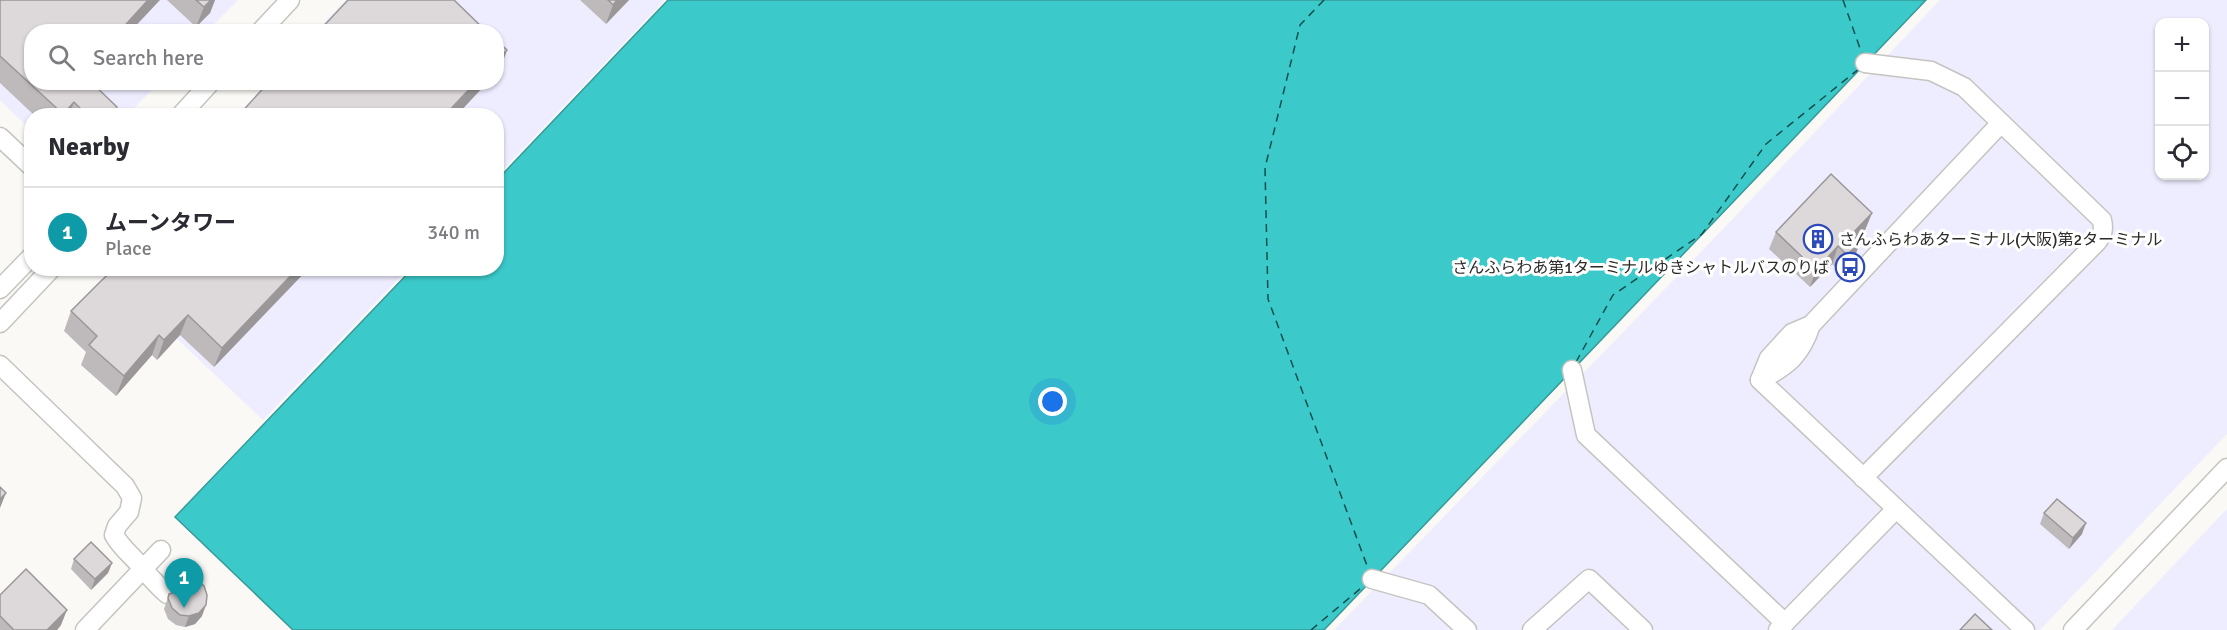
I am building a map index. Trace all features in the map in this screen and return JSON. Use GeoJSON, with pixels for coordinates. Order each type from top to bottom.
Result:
{"type":"FeatureCollection","features":[{"type":"Feature","properties":{"kind":"street"},"geometry":{"type":"LineString","coordinates":[[268,24],[290,0]]}},
{"type":"Feature","properties":{"kind":"street"},"geometry":{"type":"LineString","coordinates":[[1863,478],[2102,236],[2104,227],[2102,220],[1964,87],[1932,71],[1865,63]]}},
{"type":"Feature","properties":{"kind":"street"},"geometry":{"type":"LineString","coordinates":[[187,108],[204,90]]}},
{"type":"Feature","properties":{"kind":"street"},"geometry":{"type":"LineString","coordinates":[[2001,123],[1811,326],[1792,333],[1769,358],[1760,380],[2025,630]]}},
{"type":"Feature","properties":{"kind":"street"},"geometry":{"type":"LineString","coordinates":[[0,137],[24,160]]}},
{"type":"Feature","properties":{"kind":"street"},"geometry":{"type":"LineString","coordinates":[[0,289],[24,264]]}},
{"type":"Feature","properties":{"kind":"street"},"geometry":{"type":"LineString","coordinates":[[0,323],[44,276]]}},
{"type":"Feature","properties":{"kind":"street"},"geometry":{"type":"LineString","coordinates":[[0,365],[125,486],[132,498],[129,512],[117,526],[114,535],[152,581],[167,594]]}},
{"type":"Feature","properties":{"kind":"street"},"geometry":{"type":"LineString","coordinates":[[1572,370],[1586,435],[1781,627],[1896,509]]}},
{"type":"Feature","properties":{"kind":"street"},"geometry":{"type":"LineString","coordinates":[[2073,630],[2227,468]]}},
{"type":"Feature","properties":{"kind":"street"},"geometry":{"type":"LineString","coordinates":[[85,630],[161,550]]}},
{"type":"Feature","properties":{"kind":"street"},"geometry":{"type":"LineString","coordinates":[[1372,579],[1429,595],[1467,630]]}},
{"type":"Feature","properties":{"kind":"street"},"geometry":{"type":"LineString","coordinates":[[1532,630],[1589,579],[1643,630]]}},
{"type":"Feature","properties":{"kind":"shaded area"},"geometry":{"type":"Polygon","coordinates":[[[0,0],[238,0],[214,24],[24,24],[24,90],[152,90],[134,108],[24,108],[24,123],[0,100],[0,0]]]}},
{"type":"Feature","properties":{"kind":"shaded area"},"geometry":{"type":"Polygon","coordinates":[[[346,0],[665,0],[504,169],[504,108],[244,108],[261,90],[504,90],[504,24],[323,24],[346,0]]]}},
{"type":"Feature","properties":{"kind":"shaded area"},"geometry":{"type":"Polygon","coordinates":[[[1940,0],[2227,0],[2227,434],[2040,630],[1334,630],[1725,227],[1940,0]]]}},
{"type":"Feature","properties":{"kind":"shaded area"},"geometry":{"type":"Polygon","coordinates":[[[110,276],[401,276],[263,420],[110,276]]]}},
{"type":"Feature","properties":{"kind":"shaded area"},"geometry":{"type":"Polygon","coordinates":[[[2227,509],[2227,630],[2112,630],[2227,509]]]}},
{"type":"Feature","properties":{"kind":"water"},"geometry":{"type":"Polygon","coordinates":[[[668,0],[1926,0],[1324,630],[293,630],[175,517],[405,276],[504,276],[504,173],[668,0]]]}},
{"type":"Feature","properties":{"kind":"building"},"geometry":{"type":"Polygon","coordinates":[[[0,0],[148,0],[126,24],[24,24],[24,78],[0,56],[0,0]]]}},
{"type":"Feature","properties":{"kind":"building"},"geometry":{"type":"Polygon","coordinates":[[[196,0],[211,0],[204,7],[196,0]]]}},
{"type":"Feature","properties":{"kind":"building"},"geometry":{"type":"Polygon","coordinates":[[[348,0],[454,0],[479,24],[326,24],[348,0]]]}},
{"type":"Feature","properties":{"kind":"building"},"geometry":{"type":"Polygon","coordinates":[[[37,90],[99,90],[117,107],[80,108],[74,102],[68,108],[56,108],[37,90]]]}},
{"type":"Feature","properties":{"kind":"building"},"geometry":{"type":"Polygon","coordinates":[[[262,90],[468,90],[452,108],[245,108],[262,90]]]}},
{"type":"Feature","properties":{"kind":"building","name":"さんふらわあターミナル(大阪)第2ターミナル"},"geometry":{"type":"Polygon","coordinates":[[[1831,174],[1872,213],[1852,234],[1860,242],[1847,255],[1838,246],[1816,270],[1776,232],[1831,174]]]}},
{"type":"Feature","properties":{"kind":"building"},"geometry":{"type":"Polygon","coordinates":[[[106,276],[290,276],[222,348],[188,315],[164,340],[159,335],[124,376],[89,345],[97,336],[71,311],[106,276]]]}},
{"type":"Feature","properties":{"kind":"building"},"geometry":{"type":"Polygon","coordinates":[[[0,487],[6,493],[0,499],[0,487]]]}},
{"type":"Feature","properties":{"kind":"building"},"geometry":{"type":"Polygon","coordinates":[[[2057,499],[2086,523],[2073,538],[2044,513],[2057,499]]]}},
{"type":"Feature","properties":{"kind":"building"},"geometry":{"type":"Polygon","coordinates":[[[91,542],[112,563],[95,579],[74,559],[91,542]]]}},
{"type":"Feature","properties":{"kind":"building"},"geometry":{"type":"Polygon","coordinates":[[[26,569],[67,610],[47,630],[14,630],[0,616],[0,595],[26,569]]]}},
{"type":"Feature","properties":{"kind":"building"},"geometry":{"type":"Polygon","coordinates":[[[187,577],[196,579],[204,586],[207,595],[206,605],[199,613],[189,616],[180,615],[172,608],[168,598],[169,594],[180,590],[181,579],[187,577]]]}},
{"type":"Feature","properties":{"kind":"building"},"geometry":{"type":"Polygon","coordinates":[[[1975,614],[1992,630],[1960,630],[1975,614]]]}},
{"type":"Feature","properties":{"kind":"ferry route"},"geometry":{"type":"LineString","coordinates":[[1324,0],[1300,25],[1265,168],[1268,299],[1369,571]]}},
{"type":"Feature","properties":{"kind":"ferry route"},"geometry":{"type":"LineString","coordinates":[[1843,0],[1862,54]]}},
{"type":"Feature","properties":{"kind":"ferry route"},"geometry":{"type":"LineString","coordinates":[[1576,362],[1613,295],[1702,234],[1766,144],[1860,68]]}},
{"type":"Feature","properties":{"kind":"ferry route"},"geometry":{"type":"LineString","coordinates":[[1311,630],[1366,584]]}},
{"type":"Feature","properties":{"kind":"place","name":"さんふらわあターミナル(大阪)第2ターミナル"},"geometry":{"type":"Point","coordinates":[1818,239]}},
{"type":"Feature","properties":{"kind":"place","name":"さんふらわあ第1ターミナルゆきシャトルバスのりば"},"geometry":{"type":"Point","coordinates":[1850,267]}},
{"type":"Feature","properties":{"kind":"place","name":"ムーンタワー"},"geometry":{"type":"Point","coordinates":[184,608]}}]}
